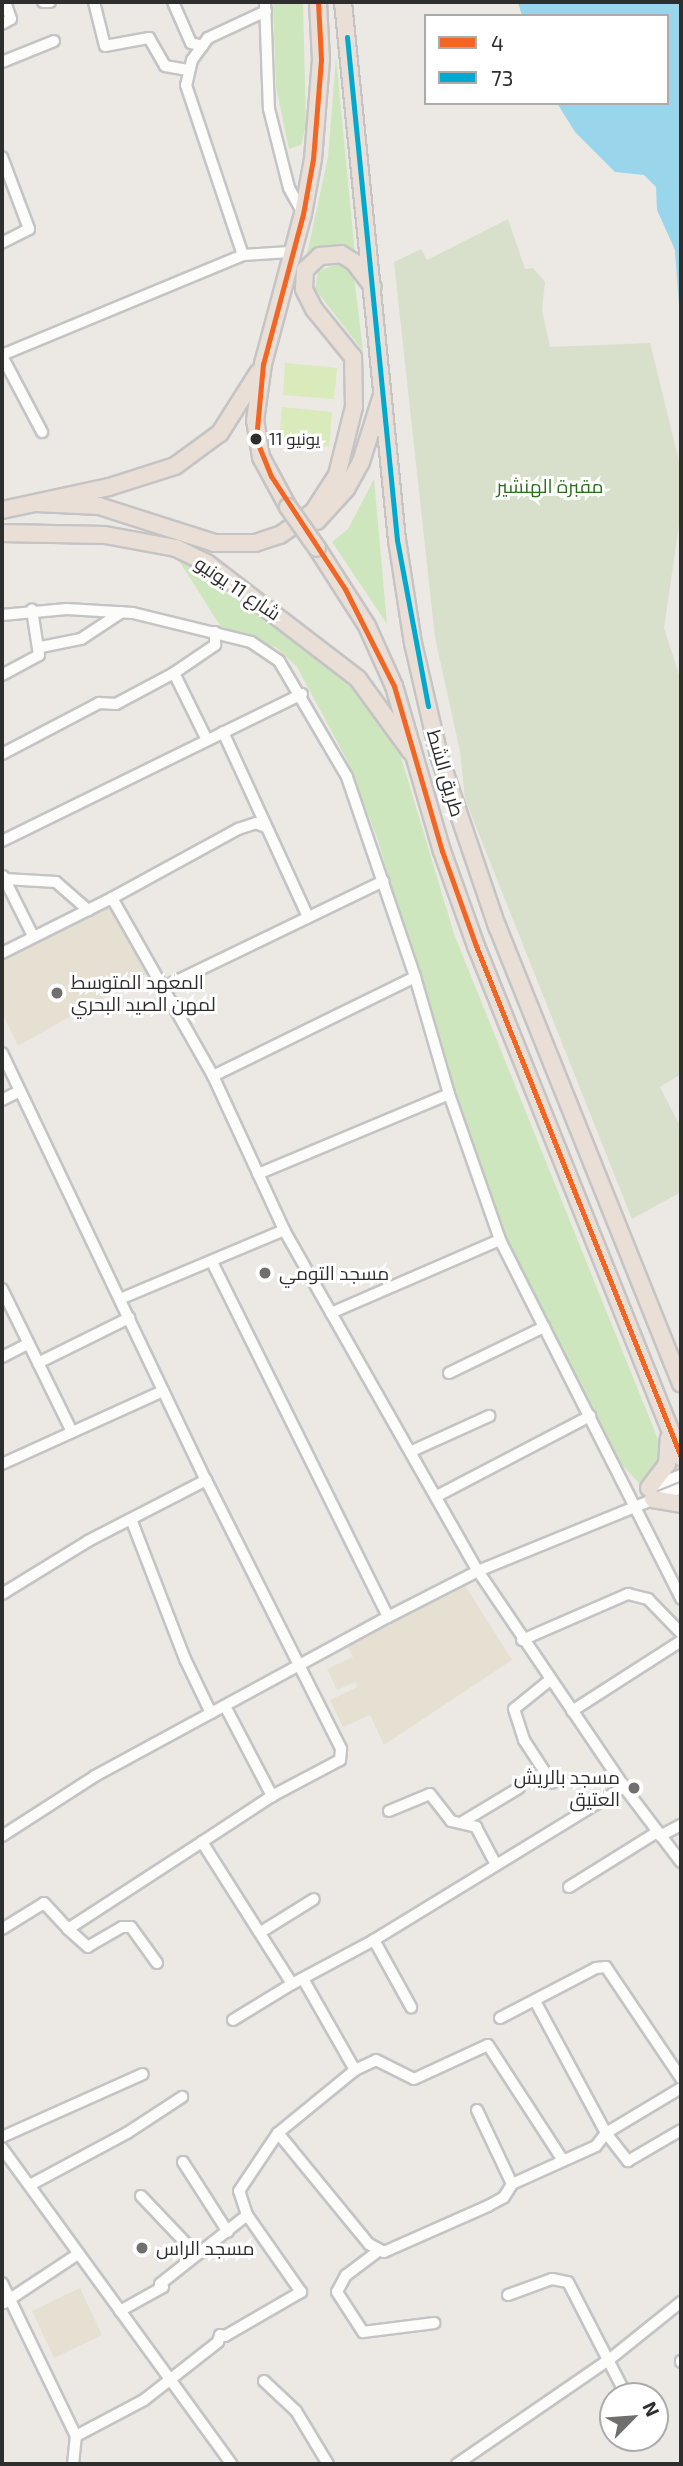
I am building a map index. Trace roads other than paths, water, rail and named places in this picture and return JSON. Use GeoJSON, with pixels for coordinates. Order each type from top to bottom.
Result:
{"type":"FeatureCollection","features":[{"type":"Feature","properties":{"kind":"highway"},"geometry":{"type":"LineString","coordinates":[[2,509],[36,503],[175,466],[220,433],[263,364],[290,252],[303,214],[318,112],[318,2]]}},
{"type":"Feature","properties":{"kind":"highway","name":"طريق الشط"},"geometry":{"type":"LineString","coordinates":[[343,2],[384,387],[397,540],[413,643],[439,755],[497,926],[681,1383]]}},
{"type":"Feature","properties":{"kind":"highway"},"geometry":{"type":"LineString","coordinates":[[36,503],[99,506],[214,543],[255,543],[280,535],[313,512],[337,475],[354,407],[353,357],[311,303],[302,282],[304,270],[320,256],[341,254],[354,262],[373,287]]}},
{"type":"Feature","properties":{"kind":"highway","name":"طريق الشط"},"geometry":{"type":"LineString","coordinates":[[263,364],[256,439],[288,508],[317,548],[381,655],[476,946],[681,1457]]}},
{"type":"Feature","properties":{"kind":"highway"},"geometry":{"type":"LineString","coordinates":[[176,548],[244,553],[288,540],[314,523],[346,489],[361,462],[384,387]]}},
{"type":"Feature","properties":{"kind":"highway","name":"شارع 11 يونيو"},"geometry":{"type":"LineString","coordinates":[[2,533],[105,535],[176,548],[237,583],[358,679],[416,759]]}},
{"type":"Feature","properties":{"kind":"highway"},"geometry":{"type":"LineString","coordinates":[[668,1425],[667,1464],[644,1499],[681,1504]]}},
{"type":"Feature","properties":{"kind":"street"},"geometry":{"type":"LineString","coordinates":[[2,24],[11,19],[5,2]]}},
{"type":"Feature","properties":{"kind":"street"},"geometry":{"type":"LineString","coordinates":[[43,2],[50,2]]}},
{"type":"Feature","properties":{"kind":"street"},"geometry":{"type":"LineString","coordinates":[[94,2],[105,46],[149,38],[165,66],[188,70]]}},
{"type":"Feature","properties":{"kind":"street"},"geometry":{"type":"LineString","coordinates":[[173,2],[191,43],[203,46]]}},
{"type":"Feature","properties":{"kind":"street"},"geometry":{"type":"LineString","coordinates":[[243,255],[186,85],[188,70],[208,38],[266,6],[269,108],[289,188],[303,214]]}},
{"type":"Feature","properties":{"kind":"street"},"geometry":{"type":"LineString","coordinates":[[2,62],[54,41]]}},
{"type":"Feature","properties":{"kind":"street"},"geometry":{"type":"LineString","coordinates":[[2,243],[29,229],[3,164]]}},
{"type":"Feature","properties":{"kind":"street"},"geometry":{"type":"LineString","coordinates":[[42,432],[2,356],[243,255],[290,252]]}},
{"type":"Feature","properties":{"kind":"street"},"geometry":{"type":"LineString","coordinates":[[32,610],[41,647]]}},
{"type":"Feature","properties":{"kind":"street"},"geometry":{"type":"LineString","coordinates":[[2,615],[32,610],[122,612],[215,632],[268,651],[302,694],[347,777],[415,977],[449,1094],[500,1240],[590,1416],[644,1499],[681,1599]]}},
{"type":"Feature","properties":{"kind":"street"},"geometry":{"type":"LineString","coordinates":[[2,675],[32,660],[41,647],[81,639],[122,612]]}},
{"type":"Feature","properties":{"kind":"street"},"geometry":{"type":"LineString","coordinates":[[2,754],[99,703],[116,704],[174,673],[215,645],[215,632]]}},
{"type":"Feature","properties":{"kind":"street"},"geometry":{"type":"LineString","coordinates":[[174,673],[207,740]]}},
{"type":"Feature","properties":{"kind":"street"},"geometry":{"type":"LineString","coordinates":[[2,841],[302,694]]}},
{"type":"Feature","properties":{"kind":"street"},"geometry":{"type":"LineString","coordinates":[[223,733],[308,917]]}},
{"type":"Feature","properties":{"kind":"street"},"geometry":{"type":"LineString","coordinates":[[2,953],[112,898],[238,829],[256,824],[267,827]]}},
{"type":"Feature","properties":{"kind":"street"},"geometry":{"type":"LineString","coordinates":[[3,876],[56,882],[88,910]]}},
{"type":"Feature","properties":{"kind":"street"},"geometry":{"type":"LineString","coordinates":[[3,876],[33,936]]}},
{"type":"Feature","properties":{"kind":"street"},"geometry":{"type":"LineString","coordinates":[[162,988],[383,881]]}},
{"type":"Feature","properties":{"kind":"street"},"geometry":{"type":"LineString","coordinates":[[112,898],[213,1076],[284,1230],[478,1571],[522,1640],[624,1787],[681,1861]]}},
{"type":"Feature","properties":{"kind":"street"},"geometry":{"type":"LineString","coordinates":[[213,1076],[415,977]]}},
{"type":"Feature","properties":{"kind":"street"},"geometry":{"type":"LineString","coordinates":[[2,1053],[206,1480],[343,1756],[272,1796],[68,1929]]}},
{"type":"Feature","properties":{"kind":"street"},"geometry":{"type":"LineString","coordinates":[[2,1100],[20,1091]]}},
{"type":"Feature","properties":{"kind":"street"},"geometry":{"type":"LineString","coordinates":[[258,1174],[449,1094]]}},
{"type":"Feature","properties":{"kind":"street"},"geometry":{"type":"LineString","coordinates":[[120,1299],[284,1230]]}},
{"type":"Feature","properties":{"kind":"street"},"geometry":{"type":"LineString","coordinates":[[331,1313],[500,1240]]}},
{"type":"Feature","properties":{"kind":"street"},"geometry":{"type":"LineString","coordinates":[[212,1262],[388,1617]]}},
{"type":"Feature","properties":{"kind":"street"},"geometry":{"type":"LineString","coordinates":[[2,1289],[72,1432]]}},
{"type":"Feature","properties":{"kind":"street"},"geometry":{"type":"LineString","coordinates":[[37,1363],[128,1318]]}},
{"type":"Feature","properties":{"kind":"street"},"geometry":{"type":"LineString","coordinates":[[449,1373],[544,1327]]}},
{"type":"Feature","properties":{"kind":"street"},"geometry":{"type":"LineString","coordinates":[[2,1357],[28,1344]]}},
{"type":"Feature","properties":{"kind":"street"},"geometry":{"type":"LineString","coordinates":[[2,1464],[163,1391]]}},
{"type":"Feature","properties":{"kind":"street"},"geometry":{"type":"LineString","coordinates":[[412,1451],[489,1416]]}},
{"type":"Feature","properties":{"kind":"street"},"geometry":{"type":"LineString","coordinates":[[437,1496],[590,1416]]}},
{"type":"Feature","properties":{"kind":"street"},"geometry":{"type":"LineString","coordinates":[[644,1499],[681,1475]]}},
{"type":"Feature","properties":{"kind":"street"},"geometry":{"type":"LineString","coordinates":[[2,1594],[131,1519],[206,1480]]}},
{"type":"Feature","properties":{"kind":"street"},"geometry":{"type":"LineString","coordinates":[[2,1836],[95,1776],[388,1617],[478,1571],[644,1499],[681,1488]]}},
{"type":"Feature","properties":{"kind":"street"},"geometry":{"type":"LineString","coordinates":[[131,1519],[185,1659],[211,1713]]}},
{"type":"Feature","properties":{"kind":"street"},"geometry":{"type":"LineString","coordinates":[[522,1640],[628,1594],[648,1600],[681,1633]]}},
{"type":"Feature","properties":{"kind":"street"},"geometry":{"type":"LineString","coordinates":[[572,1711],[681,1641]]}},
{"type":"Feature","properties":{"kind":"street"},"geometry":{"type":"LineString","coordinates":[[550,1679],[514,1709],[524,1740],[552,1783]]}},
{"type":"Feature","properties":{"kind":"street"},"geometry":{"type":"LineString","coordinates":[[225,1706],[272,1796]]}},
{"type":"Feature","properties":{"kind":"street"},"geometry":{"type":"LineString","coordinates":[[233,2020],[374,1940],[495,1862],[624,1787]]}},
{"type":"Feature","properties":{"kind":"street"},"geometry":{"type":"LineString","coordinates":[[464,1821],[519,1788]]}},
{"type":"Feature","properties":{"kind":"street"},"geometry":{"type":"LineString","coordinates":[[389,1811],[425,1793],[451,1821],[464,1821],[476,1827],[495,1862]]}},
{"type":"Feature","properties":{"kind":"street"},"geometry":{"type":"LineString","coordinates":[[569,1887],[658,1834],[681,1825]]}},
{"type":"Feature","properties":{"kind":"street"},"geometry":{"type":"LineString","coordinates":[[202,1842],[355,2070]]}},
{"type":"Feature","properties":{"kind":"street"},"geometry":{"type":"LineString","coordinates":[[261,1931],[314,1899]]}},
{"type":"Feature","properties":{"kind":"street"},"geometry":{"type":"LineString","coordinates":[[2,1929],[44,1903],[88,1947],[122,1927],[131,1927],[157,1964]]}},
{"type":"Feature","properties":{"kind":"street"},"geometry":{"type":"LineString","coordinates":[[374,1940],[411,2007]]}},
{"type":"Feature","properties":{"kind":"street"},"geometry":{"type":"LineString","coordinates":[[500,2018],[606,1967],[681,2078]]}},
{"type":"Feature","properties":{"kind":"street"},"geometry":{"type":"LineString","coordinates":[[535,2000],[606,2133],[628,2161],[681,2130]]}},
{"type":"Feature","properties":{"kind":"street"},"geometry":{"type":"LineString","coordinates":[[76,2436],[171,2380],[218,2342],[220,2335],[301,2292],[247,2215],[239,2191],[278,2133],[355,2070],[376,2060],[414,2079],[488,2045],[562,2159]]}},
{"type":"Feature","properties":{"kind":"street"},"geometry":{"type":"LineString","coordinates":[[2,2137],[143,2074]]}},
{"type":"Feature","properties":{"kind":"street"},"geometry":{"type":"LineString","coordinates":[[434,2323],[363,2332],[337,2292],[346,2275],[377,2252],[488,2206],[504,2197],[512,2184],[562,2159],[596,2146],[606,2133],[681,2088]]}},
{"type":"Feature","properties":{"kind":"street"},"geometry":{"type":"LineString","coordinates":[[30,2185],[127,2133],[182,2097]]}},
{"type":"Feature","properties":{"kind":"street"},"geometry":{"type":"LineString","coordinates":[[477,2110],[512,2184]]}},
{"type":"Feature","properties":{"kind":"street"},"geometry":{"type":"LineString","coordinates":[[278,2133],[377,2252]]}},
{"type":"Feature","properties":{"kind":"street"},"geometry":{"type":"LineString","coordinates":[[2,2148],[232,2464]]}},
{"type":"Feature","properties":{"kind":"street"},"geometry":{"type":"LineString","coordinates":[[183,2162],[228,2232]]}},
{"type":"Feature","properties":{"kind":"street"},"geometry":{"type":"LineString","coordinates":[[141,2196],[197,2255]]}},
{"type":"Feature","properties":{"kind":"street"},"geometry":{"type":"LineString","coordinates":[[120,2311],[163,2287],[160,2284],[247,2215]]}},
{"type":"Feature","properties":{"kind":"street"},"geometry":{"type":"LineString","coordinates":[[5,2302],[78,2254]]}},
{"type":"Feature","properties":{"kind":"street"},"geometry":{"type":"LineString","coordinates":[[508,2295],[552,2279],[568,2282],[620,2382]]}},
{"type":"Feature","properties":{"kind":"street"},"geometry":{"type":"LineString","coordinates":[[2,2284],[5,2302],[76,2436],[73,2464]]}},
{"type":"Feature","properties":{"kind":"street"},"geometry":{"type":"LineString","coordinates":[[457,2464],[610,2359],[681,2302]]}},
{"type":"Feature","properties":{"kind":"street"},"geometry":{"type":"LineString","coordinates":[[264,2381],[296,2411],[328,2464]]}},
{"type":"Feature","properties":{"kind":"water"},"geometry":{"type":"Polygon","coordinates":[[[518,2],[681,2],[681,333],[675,250],[657,210],[656,187],[644,175],[615,172],[575,132],[558,105],[669,105],[669,14],[521,14],[518,2]]]}},
{"type":"Feature","properties":{"kind":"place","name":"11 يونيو"},"geometry":{"type":"Point","coordinates":[256,439]}},
{"type":"Feature","properties":{"kind":"place","name":"المعهد المتوسط لمهن الصيد البحري"},"geometry":{"type":"Point","coordinates":[57,993]}},
{"type":"Feature","properties":{"kind":"place","name":"مسجد التومي"},"geometry":{"type":"Point","coordinates":[265,1273]}},
{"type":"Feature","properties":{"kind":"place","name":"مسجد بالريش العتيق"},"geometry":{"type":"Point","coordinates":[634,1788]}},
{"type":"Feature","properties":{"kind":"place","name":"مسجد الراس"},"geometry":{"type":"Point","coordinates":[142,2248]}},
{"type":"Feature","properties":{"kind":"park label","name":"مقبرة الهنشير"},"geometry":{"type":"Point","coordinates":[550,486]}}]}
